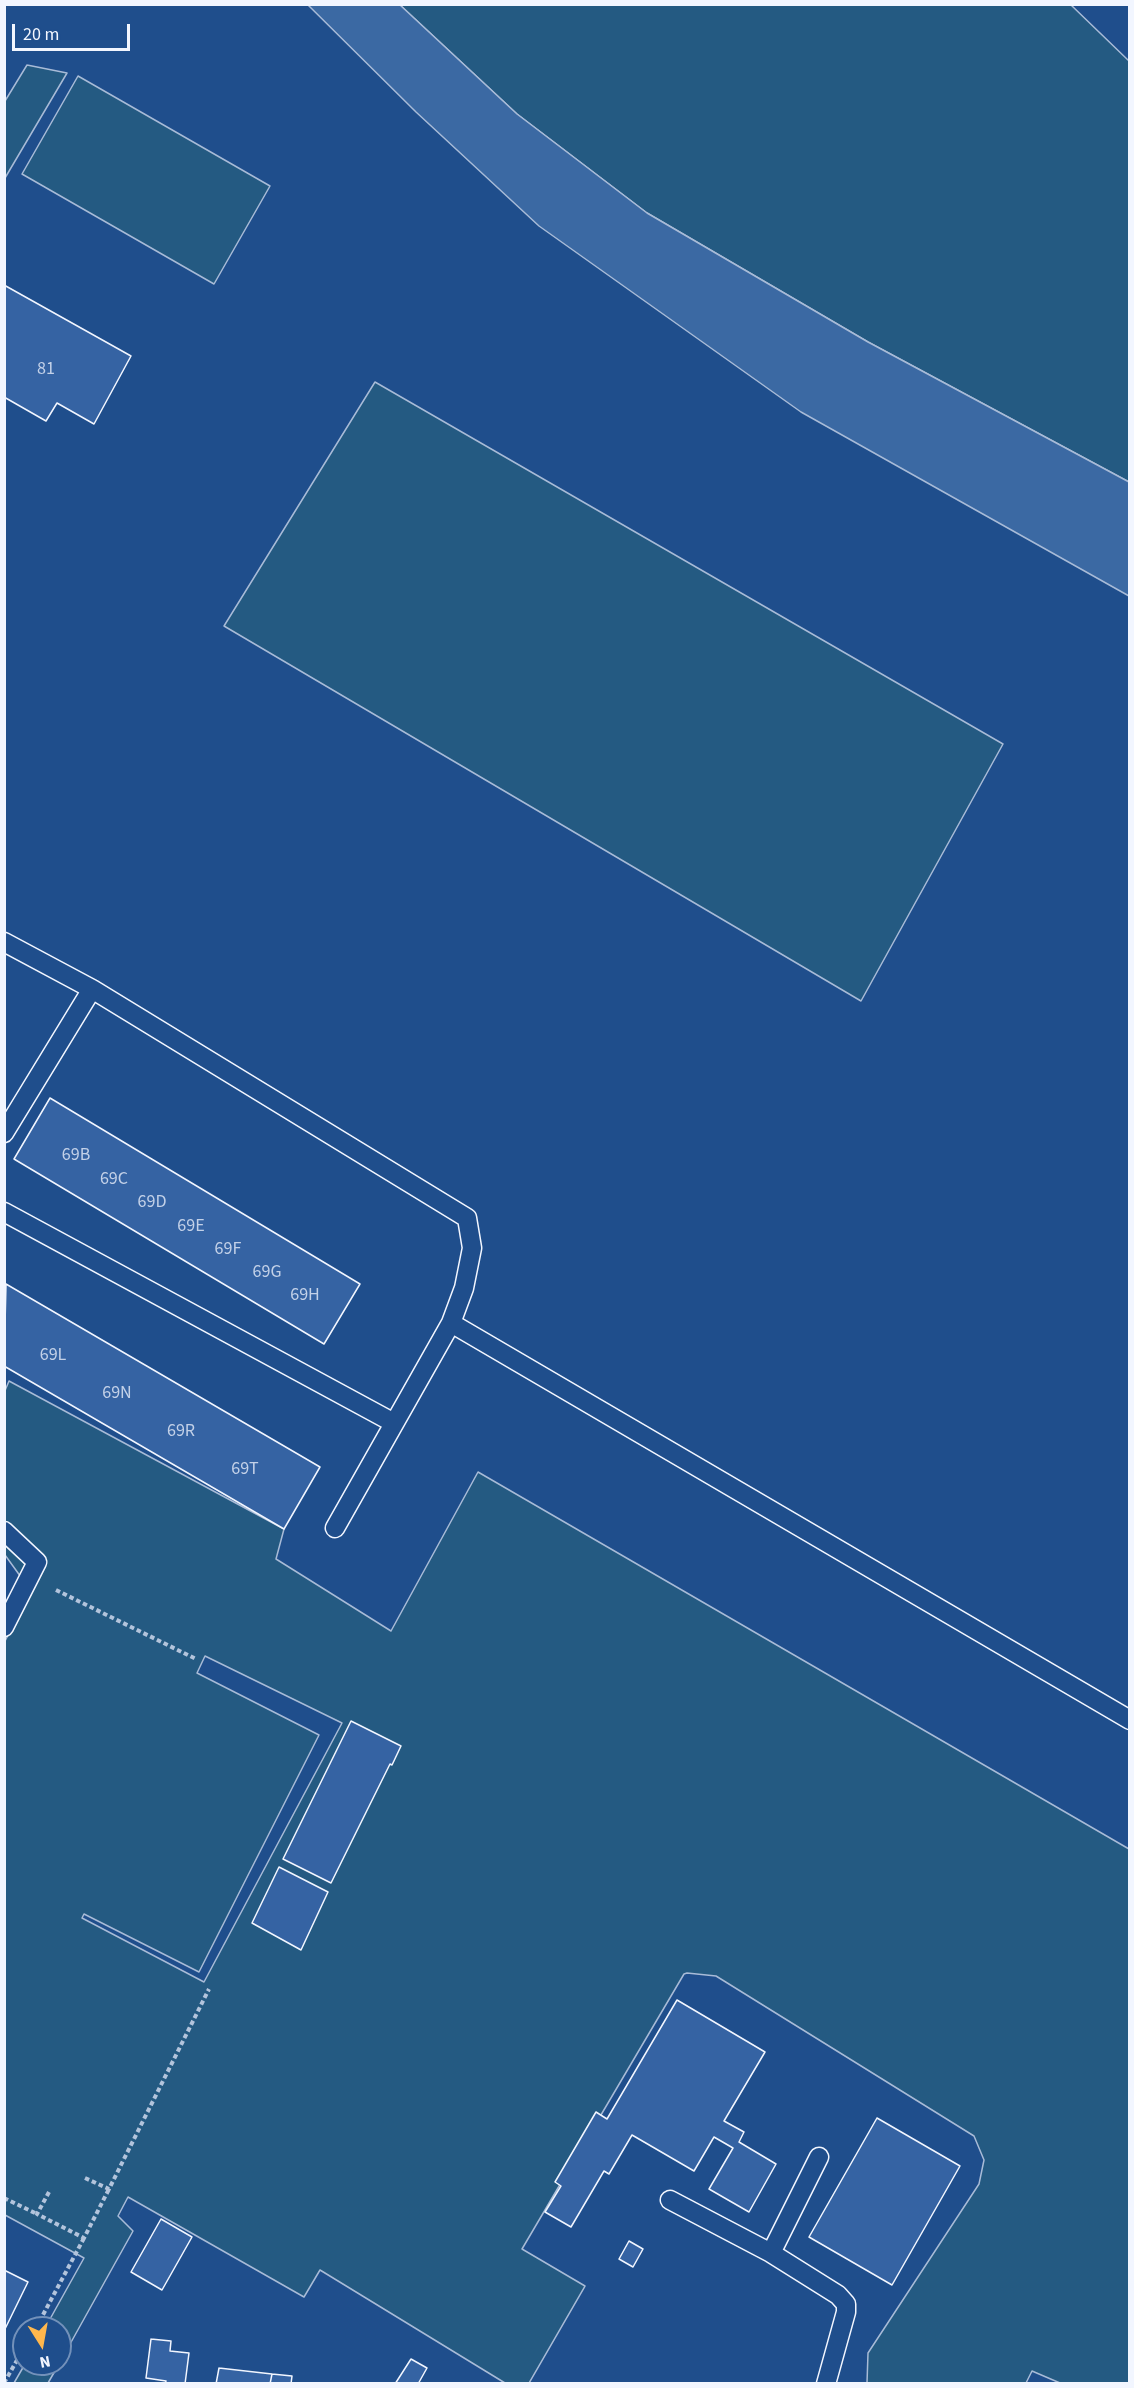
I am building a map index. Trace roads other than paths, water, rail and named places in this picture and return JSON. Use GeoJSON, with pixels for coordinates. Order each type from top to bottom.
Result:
{"type":"FeatureCollection","features":[{"type":"Feature","properties":{"kind":"lane"},"geometry":{"type":"LineString","coordinates":[[4,942],[92,989],[467,1218],[472,1248],[464,1288],[451,1323],[334,1528]]}},
{"type":"Feature","properties":{"kind":"lane"},"geometry":{"type":"LineString","coordinates":[[4,1133],[92,989]]}},
{"type":"Feature","properties":{"kind":"lane"},"geometry":{"type":"LineString","coordinates":[[4,1212],[394,1423]]}},
{"type":"Feature","properties":{"kind":"lane"},"geometry":{"type":"LineString","coordinates":[[451,1323],[1130,1720]]}},
{"type":"Feature","properties":{"kind":"lane"},"geometry":{"type":"LineString","coordinates":[[4,1531],[38,1562],[4,1628]]}},
{"type":"Feature","properties":{"kind":"lane"},"geometry":{"type":"LineString","coordinates":[[771,2253],[819,2157]]}},
{"type":"Feature","properties":{"kind":"lane"},"geometry":{"type":"LineString","coordinates":[[670,2200],[771,2253],[838,2295],[846,2304],[846,2312],[826,2384]]}}]}
